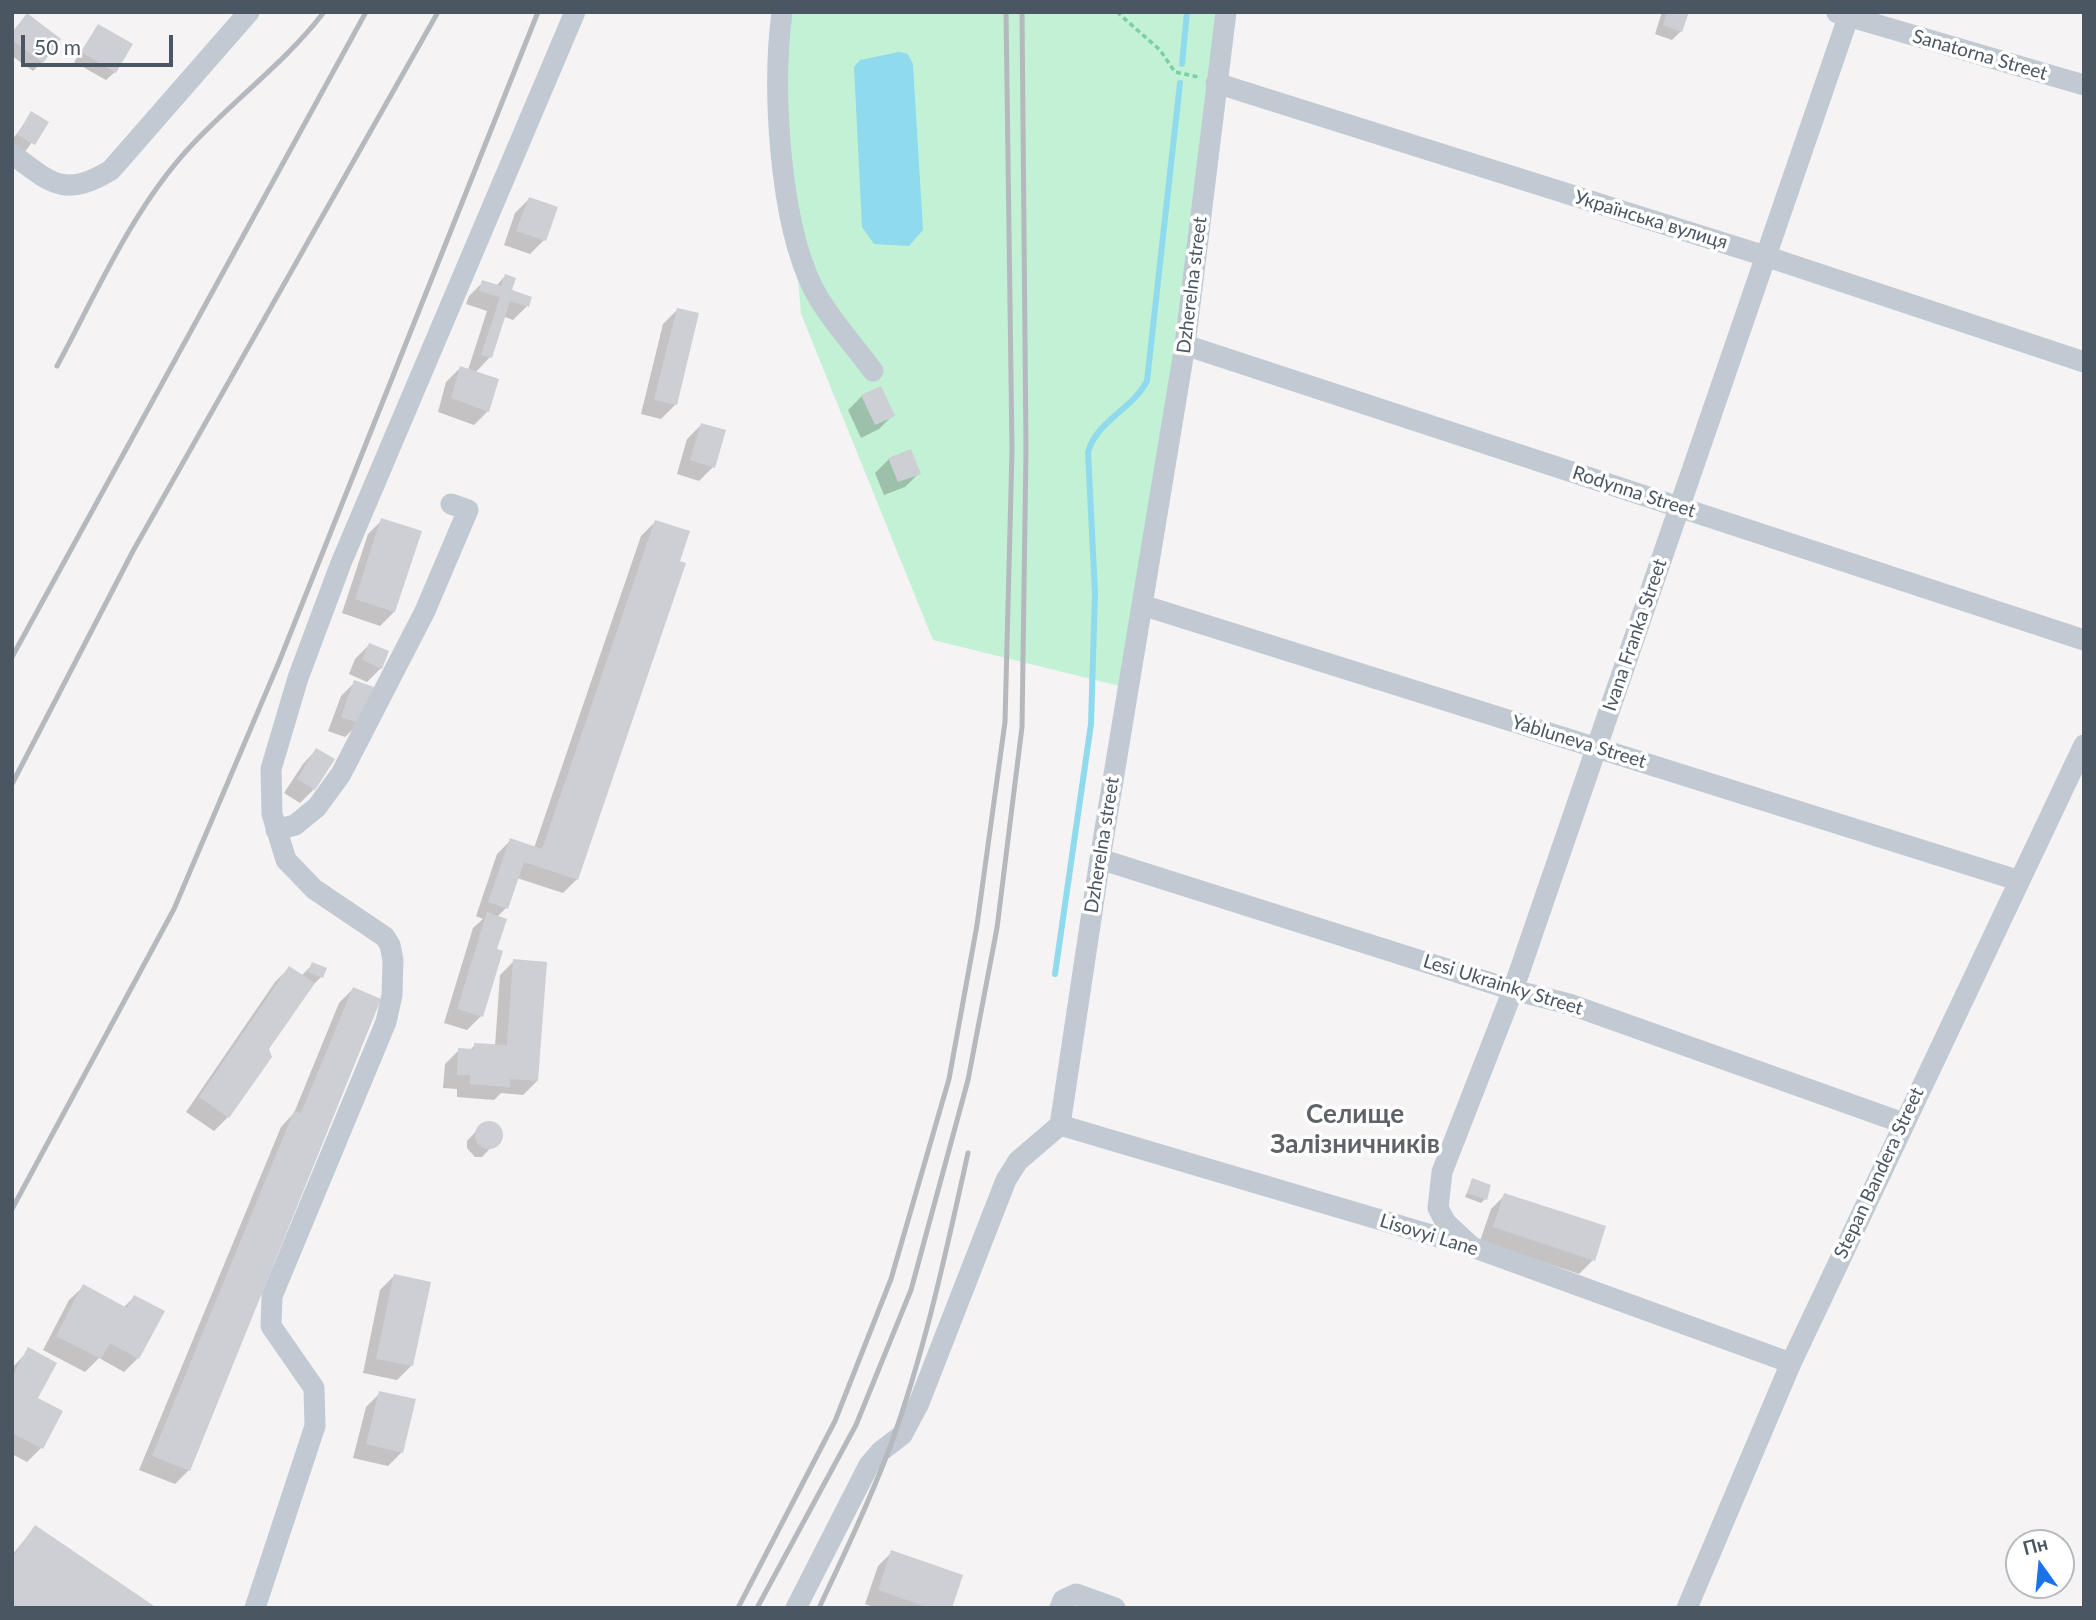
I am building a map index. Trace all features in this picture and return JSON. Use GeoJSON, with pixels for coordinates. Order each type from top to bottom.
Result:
{"type":"FeatureCollection","features":[{"type":"Feature","properties":{"kind":"street"},"geometry":{"type":"LineString","coordinates":[[12,154],[61,186],[75,187],[92,182],[111,170],[249,12]]}},
{"type":"Feature","properties":{"kind":"street"},"geometry":{"type":"LineString","coordinates":[[255,1608],[315,1426],[314,1388],[271,1326],[272,1296],[386,1021],[392,995],[393,960],[385,937],[349,914],[300,876],[286,860],[276,830],[270,793],[271,768],[298,678],[341,563],[575,12]]}},
{"type":"Feature","properties":{"kind":"street"},"geometry":{"type":"LineString","coordinates":[[782,12],[779,33],[780,127],[790,223],[800,260],[814,291],[873,371]]}},
{"type":"Feature","properties":{"kind":"street","name":"Dzherelna street"},"geometry":{"type":"LineString","coordinates":[[1060,1125],[1100,859],[1185,345],[1226,12]]}},
{"type":"Feature","properties":{"kind":"street","name":"Sanatorna Street"},"geometry":{"type":"LineString","coordinates":[[1845,14],[2084,85]]}},
{"type":"Feature","properties":{"kind":"street","name":"Ivana Franka Street"},"geometry":{"type":"LineString","coordinates":[[1472,1247],[1446,1223],[1438,1208],[1442,1172],[1513,990],[1765,256],[1845,14]]}},
{"type":"Feature","properties":{"kind":"street","name":"Українська вулиця"},"geometry":{"type":"LineString","coordinates":[[1216,83],[1765,256],[2084,362]]}},
{"type":"Feature","properties":{"kind":"street","name":"Rodynna Street"},"geometry":{"type":"LineString","coordinates":[[1185,345],[2084,640]]}},
{"type":"Feature","properties":{"kind":"street"},"geometry":{"type":"LineString","coordinates":[[276,830],[296,825],[317,807],[341,774],[425,611],[468,510],[451,504]]}},
{"type":"Feature","properties":{"kind":"street","name":"Yabluneva Street"},"geometry":{"type":"LineString","coordinates":[[1142,605],[2017,880]]}},
{"type":"Feature","properties":{"kind":"street","name":"Stepan Bandera Street"},"geometry":{"type":"LineString","coordinates":[[1687,1608],[1791,1363],[2017,880],[2084,745]]}},
{"type":"Feature","properties":{"kind":"street","name":"Lesi Ukrainky Street"},"geometry":{"type":"LineString","coordinates":[[1100,859],[1513,990],[1569,1004],[1903,1123]]}},
{"type":"Feature","properties":{"kind":"street"},"geometry":{"type":"LineString","coordinates":[[796,1608],[869,1465],[881,1451],[902,1435],[919,1403],[1006,1180],[1018,1161],[1060,1125]]}},
{"type":"Feature","properties":{"kind":"street","name":"Lisovyi Lane"},"geometry":{"type":"LineString","coordinates":[[1060,1125],[1472,1247],[1791,1363]]}},
{"type":"Feature","properties":{"kind":"street"},"geometry":{"type":"LineString","coordinates":[[1060,1608],[1063,1600],[1076,1594],[1115,1608]]}},
{"type":"Feature","properties":{"kind":"path"},"geometry":{"type":"LineString","coordinates":[[1117,12],[1160,50],[1175,72],[1216,83]]}},
{"type":"Feature","properties":{"kind":"green space"},"geometry":{"type":"Polygon","coordinates":[[[782,12],[1226,12],[1128,688],[933,640],[801,314],[779,51],[782,12]]]}},
{"type":"Feature","properties":{"kind":"water"},"geometry":{"type":"Polygon","coordinates":[[[899,52],[908,54],[913,64],[923,230],[909,246],[874,244],[862,227],[854,67],[860,60],[899,52]]]}},
{"type":"Feature","properties":{"kind":"building"},"geometry":{"type":"Polygon","coordinates":[[[1667,12],[1689,12],[1682,32],[1663,25],[1667,12]]]}},
{"type":"Feature","properties":{"kind":"building"},"geometry":{"type":"Polygon","coordinates":[[[27,13],[61,39],[43,63],[12,40],[12,33],[27,13]]]}},
{"type":"Feature","properties":{"kind":"building"},"geometry":{"type":"Polygon","coordinates":[[[98,24],[133,44],[116,73],[81,52],[98,24]]]}},
{"type":"Feature","properties":{"kind":"building"},"geometry":{"type":"Polygon","coordinates":[[[31,111],[49,122],[35,145],[17,135],[31,111]]]}},
{"type":"Feature","properties":{"kind":"building"},"geometry":{"type":"Polygon","coordinates":[[[529,197],[558,207],[546,241],[516,231],[529,197]]]}},
{"type":"Feature","properties":{"kind":"building"},"geometry":{"type":"Polygon","coordinates":[[[505,274],[516,278],[512,290],[532,297],[529,307],[510,301],[492,358],[481,355],[500,297],[479,291],[482,280],[501,286],[505,274]]]}},
{"type":"Feature","properties":{"kind":"building"},"geometry":{"type":"Polygon","coordinates":[[[677,308],[699,313],[677,405],[654,400],[677,308]]]}},
{"type":"Feature","properties":{"kind":"building"},"geometry":{"type":"Polygon","coordinates":[[[460,366],[499,379],[489,412],[451,398],[460,366]]]}},
{"type":"Feature","properties":{"kind":"building"},"geometry":{"type":"Polygon","coordinates":[[[881,386],[895,416],[875,425],[861,395],[881,386]]]}},
{"type":"Feature","properties":{"kind":"building"},"geometry":{"type":"Polygon","coordinates":[[[701,423],[726,430],[715,468],[690,460],[701,423]]]}},
{"type":"Feature","properties":{"kind":"building"},"geometry":{"type":"Polygon","coordinates":[[[911,449],[921,474],[898,482],[888,458],[911,449]]]}},
{"type":"Feature","properties":{"kind":"building"},"geometry":{"type":"Polygon","coordinates":[[[381,518],[422,531],[395,612],[355,599],[381,518]]]}},
{"type":"Feature","properties":{"kind":"building"},"geometry":{"type":"Polygon","coordinates":[[[655,520],[690,531],[680,561],[686,563],[578,880],[524,862],[508,909],[488,902],[510,838],[542,849],[655,520]]]}},
{"type":"Feature","properties":{"kind":"building"},"geometry":{"type":"Polygon","coordinates":[[[369,643],[389,651],[382,669],[362,660],[369,643]]]}},
{"type":"Feature","properties":{"kind":"building"},"geometry":{"type":"Polygon","coordinates":[[[354,680],[374,687],[361,724],[341,717],[354,680]]]}},
{"type":"Feature","properties":{"kind":"building"},"geometry":{"type":"Polygon","coordinates":[[[316,748],[335,759],[315,790],[297,779],[316,748]]]}},
{"type":"Feature","properties":{"kind":"building"},"geometry":{"type":"Polygon","coordinates":[[[487,912],[507,919],[497,949],[503,951],[483,1017],[457,1009],[487,912]]]}},
{"type":"Feature","properties":{"kind":"building"},"geometry":{"type":"Polygon","coordinates":[[[513,959],[547,962],[538,1081],[510,1079],[510,1087],[470,1084],[470,1075],[457,1075],[458,1048],[474,1049],[474,1043],[507,1045],[513,959]]]}},
{"type":"Feature","properties":{"kind":"building"},"geometry":{"type":"Polygon","coordinates":[[[312,962],[327,968],[323,978],[308,972],[312,962]]]}},
{"type":"Feature","properties":{"kind":"building"},"geometry":{"type":"Polygon","coordinates":[[[289,966],[315,983],[269,1049],[272,1057],[229,1118],[199,1097],[289,966]]]}},
{"type":"Feature","properties":{"kind":"building"},"geometry":{"type":"Polygon","coordinates":[[[353,987],[381,999],[190,1471],[152,1456],[294,1111],[301,1113],[353,987]]]}},
{"type":"Feature","properties":{"kind":"building"},"geometry":{"type":"Polygon","coordinates":[[[489,1121],[499,1125],[503,1135],[499,1145],[489,1149],[479,1145],[475,1135],[479,1125],[489,1121]]]}},
{"type":"Feature","properties":{"kind":"building"},"geometry":{"type":"Polygon","coordinates":[[[1472,1178],[1491,1185],[1487,1200],[1467,1193],[1472,1178]]]}},
{"type":"Feature","properties":{"kind":"building"},"geometry":{"type":"Polygon","coordinates":[[[1504,1193],[1606,1226],[1595,1261],[1493,1227],[1504,1193]]]}},
{"type":"Feature","properties":{"kind":"building"},"geometry":{"type":"Polygon","coordinates":[[[394,1274],[431,1282],[413,1366],[376,1359],[394,1274]]]}},
{"type":"Feature","properties":{"kind":"building"},"geometry":{"type":"Polygon","coordinates":[[[83,1284],[127,1308],[134,1295],[165,1311],[139,1359],[110,1343],[101,1359],[56,1336],[83,1284]]]}},
{"type":"Feature","properties":{"kind":"building"},"geometry":{"type":"Polygon","coordinates":[[[28,1347],[57,1363],[38,1398],[63,1411],[43,1449],[12,1433],[12,1377],[28,1347]]]}},
{"type":"Feature","properties":{"kind":"building"},"geometry":{"type":"Polygon","coordinates":[[[379,1391],[416,1399],[403,1453],[366,1444],[379,1391]]]}},
{"type":"Feature","properties":{"kind":"building"},"geometry":{"type":"Polygon","coordinates":[[[35,1525],[157,1608],[12,1608],[12,1558],[35,1525]]]}},
{"type":"Feature","properties":{"kind":"building"},"geometry":{"type":"Polygon","coordinates":[[[891,1550],[963,1575],[952,1608],[930,1608],[878,1590],[891,1550]]]}},
{"type":"Feature","properties":{"kind":"waterway"},"geometry":{"type":"LineString","coordinates":[[1182,64],[1187,12]]}},
{"type":"Feature","properties":{"kind":"waterway"},"geometry":{"type":"LineString","coordinates":[[1055,974],[1091,724],[1095,593],[1088,452],[1099,431],[1133,400],[1147,381],[1180,83]]}},
{"type":"Feature","properties":{"kind":"railway"},"geometry":{"type":"LineString","coordinates":[[57,366],[133,225],[169,172],[189,148],[309,31],[324,12]]}},
{"type":"Feature","properties":{"kind":"railway"},"geometry":{"type":"LineString","coordinates":[[12,657],[366,12]]}},
{"type":"Feature","properties":{"kind":"railway"},"geometry":{"type":"LineString","coordinates":[[12,784],[133,551],[438,12]]}},
{"type":"Feature","properties":{"kind":"railway"},"geometry":{"type":"LineString","coordinates":[[12,1209],[174,909],[279,662],[538,12]]}},
{"type":"Feature","properties":{"kind":"railway"},"geometry":{"type":"LineString","coordinates":[[738,1608],[835,1421],[891,1279],[949,1079],[977,925],[1005,722],[1012,450],[1006,12]]}},
{"type":"Feature","properties":{"kind":"railway"},"geometry":{"type":"LineString","coordinates":[[757,1608],[856,1425],[911,1290],[968,1080],[997,928],[1022,727],[1026,449],[1022,12]]}},
{"type":"Feature","properties":{"kind":"railway"},"geometry":{"type":"LineString","coordinates":[[819,1608],[874,1488],[902,1411],[934,1301],[968,1153]]}},
{"type":"Feature","properties":{"kind":"district","name":"Селище Залізничників"},"geometry":{"type":"Point","coordinates":[1355,1130]}}]}
